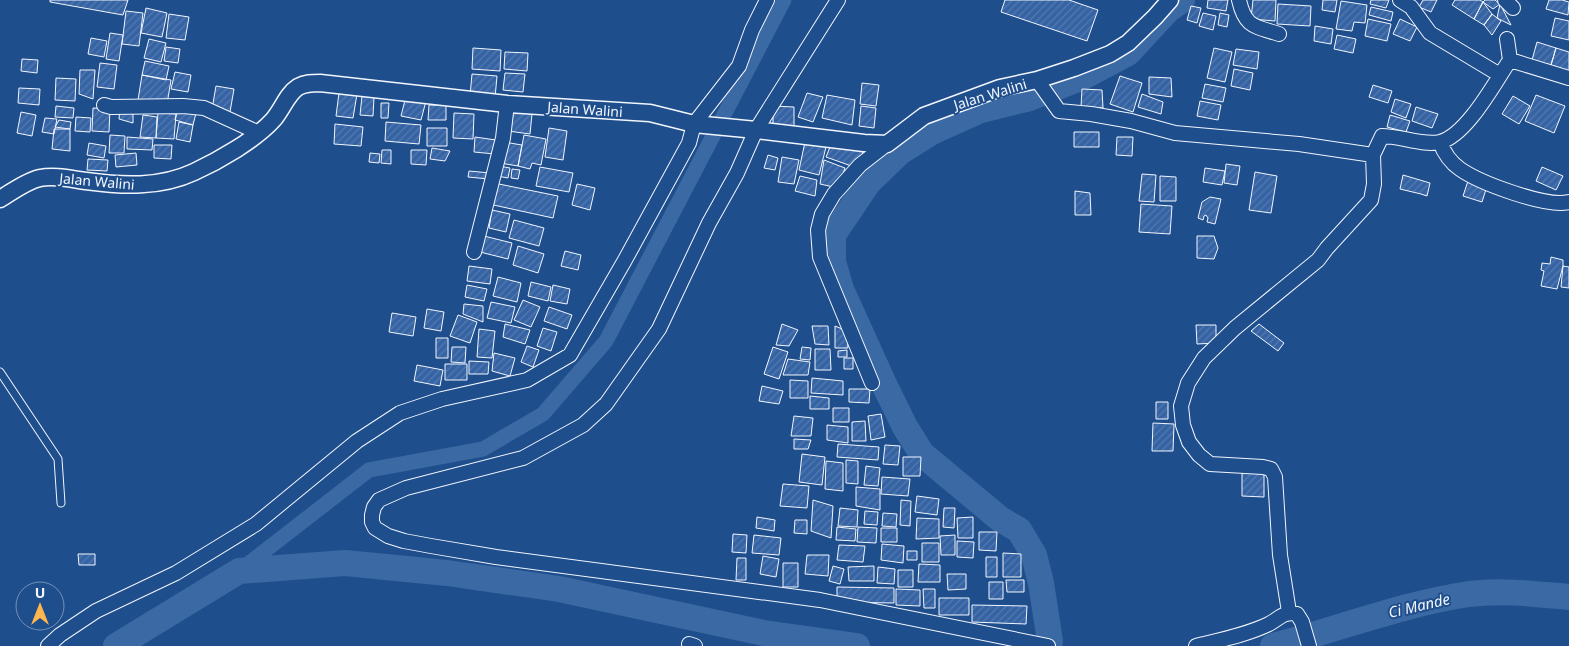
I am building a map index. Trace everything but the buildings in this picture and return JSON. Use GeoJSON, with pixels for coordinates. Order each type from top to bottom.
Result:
{"type":"FeatureCollection","features":[{"type":"Feature","properties":{"kind":"street"},"geometry":{"type":"LineString","coordinates":[[48,646],[60,635],[96,611],[176,573],[256,524],[357,441],[400,413],[442,399],[527,380],[570,354],[625,260],[689,143],[696,124],[739,66],[752,30],[767,0]]}},
{"type":"Feature","properties":{"kind":"street"},"geometry":{"type":"LineString","coordinates":[[838,0],[752,129],[737,173],[709,223],[659,328],[606,404],[583,425],[523,458],[406,488],[379,500],[374,507],[372,522],[375,528],[388,536],[422,544],[496,557],[820,600],[1044,645]]}},
{"type":"Feature","properties":{"kind":"street","name":"Jalan Walini"},"geometry":{"type":"LineString","coordinates":[[0,199],[30,181],[41,178],[52,177],[104,184],[155,184],[193,173],[259,133],[272,121],[291,94],[308,83],[404,91],[508,104],[650,113],[696,124],[887,144],[924,116],[1000,88],[1038,83],[1095,61],[1128,43],[1170,0]]}},
{"type":"Feature","properties":{"kind":"street"},"geometry":{"type":"LineString","coordinates":[[1239,0],[1244,18],[1250,24],[1279,34]]}},
{"type":"Feature","properties":{"kind":"street"},"geometry":{"type":"LineString","coordinates":[[1400,0],[1411,7],[1430,33],[1500,75]]}},
{"type":"Feature","properties":{"kind":"street"},"geometry":{"type":"LineString","coordinates":[[1289,612],[1280,555],[1275,477],[1271,469],[1210,464],[1199,455],[1189,442],[1183,425],[1181,406],[1188,383],[1204,358],[1235,328],[1318,260],[1371,200],[1374,184],[1373,155],[1382,136],[1440,142],[1464,125],[1475,113],[1510,60],[1507,39]]}},
{"type":"Feature","properties":{"kind":"street"},"geometry":{"type":"LineString","coordinates":[[1510,60],[1569,78]]}},
{"type":"Feature","properties":{"kind":"street"},"geometry":{"type":"LineString","coordinates":[[1038,83],[1058,111],[1091,114],[1175,133],[1299,144],[1373,155]]}},
{"type":"Feature","properties":{"kind":"street"},"geometry":{"type":"LineString","coordinates":[[474,252],[503,138],[508,104]]}},
{"type":"Feature","properties":{"kind":"street"},"geometry":{"type":"LineString","coordinates":[[104,105],[110,107],[183,106],[204,108],[259,133]]}},
{"type":"Feature","properties":{"kind":"street"},"geometry":{"type":"LineString","coordinates":[[1440,142],[1445,154],[1459,168],[1474,178],[1515,194],[1559,203],[1569,202]]}},
{"type":"Feature","properties":{"kind":"street"},"geometry":{"type":"LineString","coordinates":[[872,384],[820,257],[818,230],[822,214],[834,194],[860,165],[887,144]]}},
{"type":"Feature","properties":{"kind":"street"},"geometry":{"type":"LineString","coordinates":[[1196,646],[1244,634],[1268,624],[1289,612],[1297,614],[1302,622],[1309,646]]}},
{"type":"Feature","properties":{"kind":"lane"},"geometry":{"type":"LineString","coordinates":[[0,372],[58,459],[61,503]]}},
{"type":"Feature","properties":{"kind":"waterway"},"geometry":{"type":"LineString","coordinates":[[239,571],[369,470],[483,449],[543,414],[606,341],[784,0]]}},
{"type":"Feature","properties":{"kind":"waterway"},"geometry":{"type":"LineString","coordinates":[[1049,646],[1050,641],[1041,583],[1034,555],[1019,530],[1000,519],[922,454],[905,427],[841,289],[833,262],[833,235],[868,183],[900,152],[932,132],[981,110],[1030,98],[1083,77],[1128,53],[1169,9],[1182,0]]}},
{"type":"Feature","properties":{"kind":"waterway"},"geometry":{"type":"LineString","coordinates":[[116,646],[239,571],[345,563],[447,573],[559,589],[764,633],[857,646]]}},
{"type":"Feature","properties":{"kind":"waterway","name":"Ci Mande"},"geometry":{"type":"LineString","coordinates":[[1273,646],[1395,610],[1444,598],[1469,594],[1506,592],[1569,597]]}}]}
